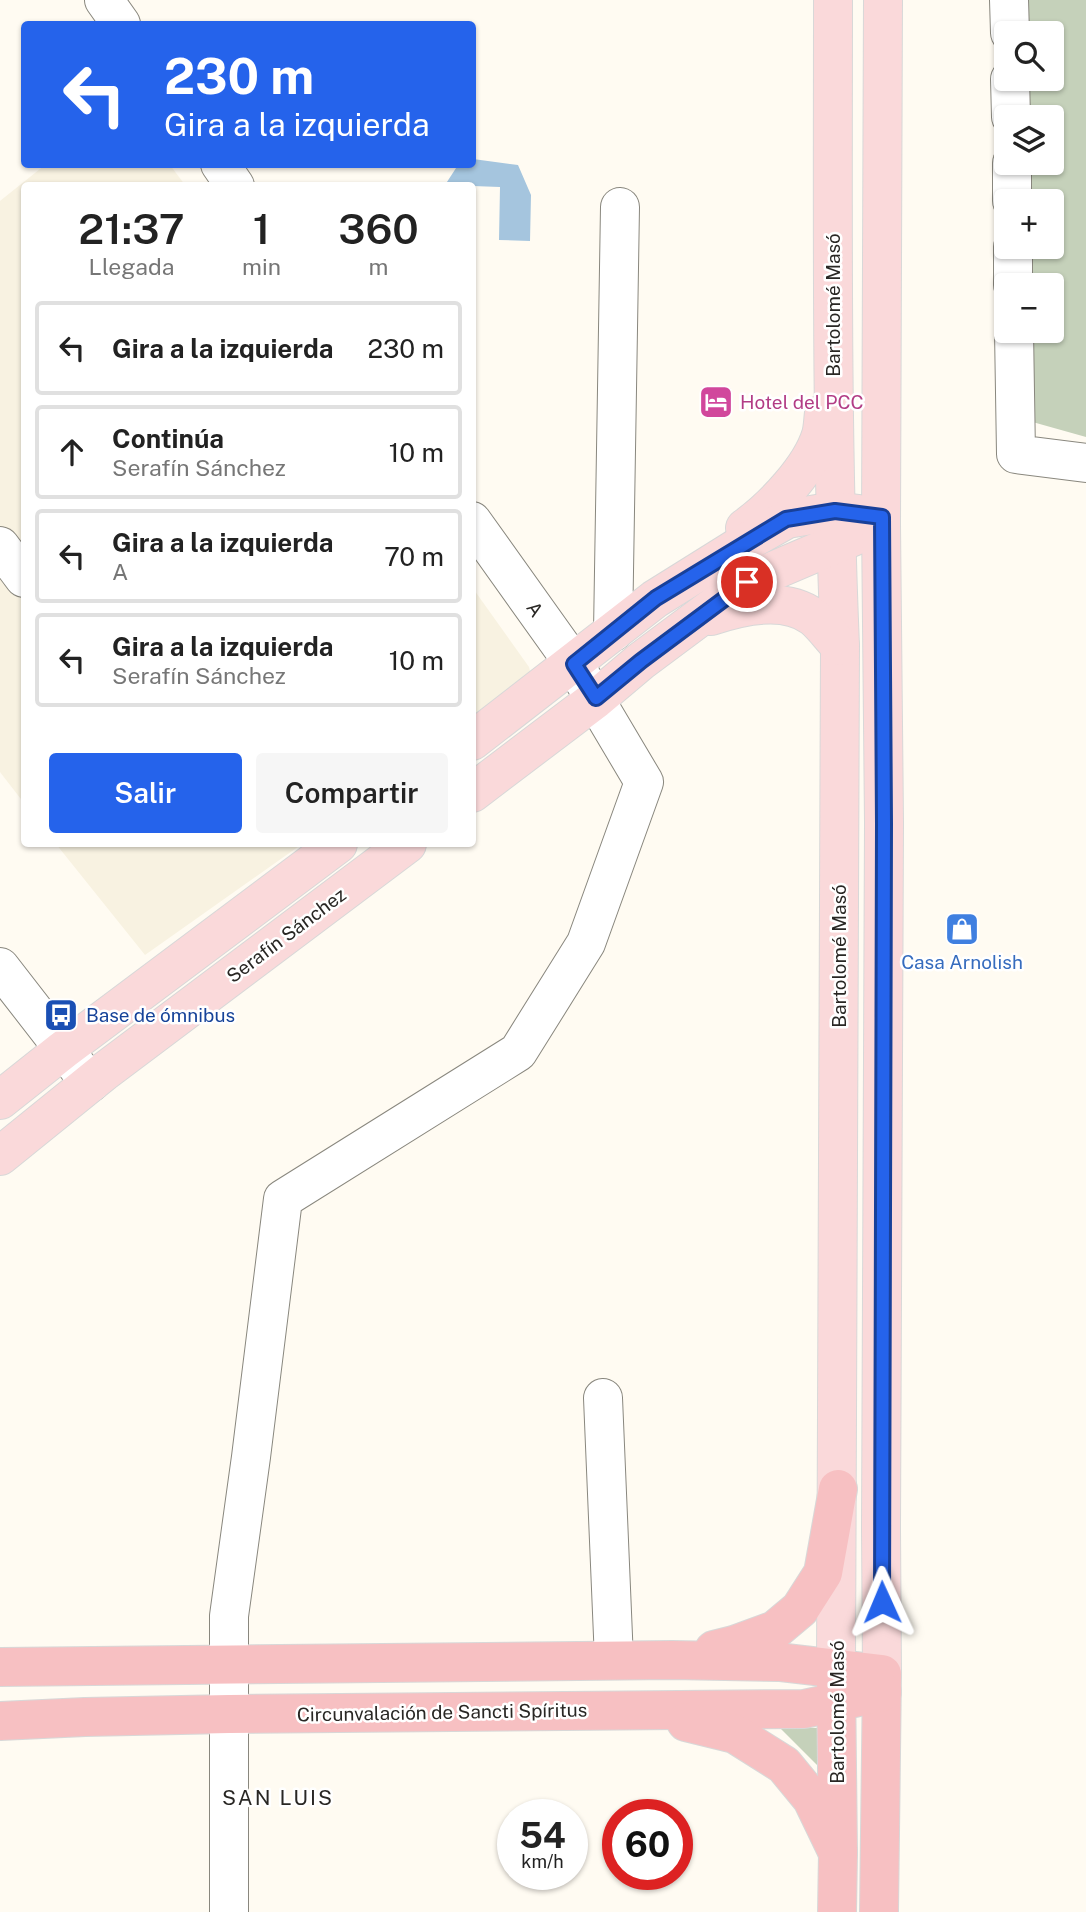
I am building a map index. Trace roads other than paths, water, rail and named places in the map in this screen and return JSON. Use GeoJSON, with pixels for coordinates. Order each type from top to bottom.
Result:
{"type":"FeatureCollection","features":[{"type":"Feature","properties":{"kind":"highway"},"geometry":{"type":"LineString","coordinates":[[671,1660],[734,1645],[775,1630],[800,1609],[823,1573],[838,1489]]}},
{"type":"Feature","properties":{"kind":"highway","name":"Circunvalación de Sancti Spíritus"},"geometry":{"type":"LineString","coordinates":[[0,1667],[671,1660],[779,1662],[836,1686],[882,1683]]}},
{"type":"Feature","properties":{"kind":"highway"},"geometry":{"type":"LineString","coordinates":[[879,1912],[882,1683]]}},
{"type":"Feature","properties":{"kind":"highway","name":"Circunvalación de Sancti Spíritus"},"geometry":{"type":"LineString","coordinates":[[0,1721],[229,1714],[804,1709],[836,1686]]}},
{"type":"Feature","properties":{"kind":"highway","name":"Bartolomé Masó"},"geometry":{"type":"LineString","coordinates":[[836,1686],[837,1912]]}},
{"type":"Feature","properties":{"kind":"highway"},"geometry":{"type":"LineString","coordinates":[[598,1710],[665,1717],[735,1734],[785,1765],[812,1799],[838,1853]]}},
{"type":"Feature","properties":{"kind":"main road","name":"Bartolomé Masó"},"geometry":{"type":"LineString","coordinates":[[833,0],[833,366],[840,646],[836,1686]]}},
{"type":"Feature","properties":{"kind":"main road"},"geometry":{"type":"LineString","coordinates":[[882,1683],[883,0]]}},
{"type":"Feature","properties":{"kind":"main road"},"geometry":{"type":"LineString","coordinates":[[476,738],[574,664],[712,551],[752,523],[777,500],[804,468],[821,436],[833,366]]}},
{"type":"Feature","properties":{"kind":"main road"},"geometry":{"type":"LineString","coordinates":[[656,598],[786,519],[835,528],[882,520]]}},
{"type":"Feature","properties":{"kind":"main road"},"geometry":{"type":"LineString","coordinates":[[476,790],[747,582],[835,528]]}},
{"type":"Feature","properties":{"kind":"main road"},"geometry":{"type":"LineString","coordinates":[[696,621],[756,604],[793,607],[812,617],[840,646]]}},
{"type":"Feature","properties":{"kind":"main road"},"geometry":{"type":"LineString","coordinates":[[0,1100],[334,847]]}},
{"type":"Feature","properties":{"kind":"main road","name":"Serafín Sánchez"},"geometry":{"type":"LineString","coordinates":[[0,1156],[90,1083],[403,847]]}},
{"type":"Feature","properties":{"kind":"street"},"geometry":{"type":"LineString","coordinates":[[104,0],[119,21]]}},
{"type":"Feature","properties":{"kind":"street"},"geometry":{"type":"LineString","coordinates":[[1009,0],[1010,21]]}},
{"type":"Feature","properties":{"kind":"street"},"geometry":{"type":"LineString","coordinates":[[613,632],[620,207]]}},
{"type":"Feature","properties":{"kind":"street"},"geometry":{"type":"LineString","coordinates":[[1014,343],[1016,454],[1086,463]]}},
{"type":"Feature","properties":{"kind":"street","name":"A"},"geometry":{"type":"LineString","coordinates":[[229,1664],[229,1616],[283,1199],[518,1052],[586,943],[644,782],[574,664],[476,527]]}},
{"type":"Feature","properties":{"kind":"street"},"geometry":{"type":"LineString","coordinates":[[0,547],[21,574]]}},
{"type":"Feature","properties":{"kind":"street"},"geometry":{"type":"LineString","coordinates":[[0,967],[90,1083]]}},
{"type":"Feature","properties":{"kind":"street"},"geometry":{"type":"LineString","coordinates":[[603,1398],[614,1660]]}},
{"type":"Feature","properties":{"kind":"street"},"geometry":{"type":"LineString","coordinates":[[229,1664],[229,1912]]}},
{"type":"Feature","properties":{"kind":"water"},"geometry":{"type":"Polygon","coordinates":[[[476,159],[518,165],[531,195],[530,241],[499,240],[500,187],[476,186],[476,182],[447,182],[456,168],[476,168],[476,159]]]}},
{"type":"Feature","properties":{"kind":"place","name":"Hotel del PCC"},"geometry":{"type":"Point","coordinates":[716,402]}},
{"type":"Feature","properties":{"kind":"place","name":"Casa Arnolish"},"geometry":{"type":"Point","coordinates":[962,929]}},
{"type":"Feature","properties":{"kind":"place","name":"Base de ómnibus"},"geometry":{"type":"Point","coordinates":[61,1015]}},
{"type":"Feature","properties":{"kind":"district","name":"SAN LUIS"},"geometry":{"type":"Point","coordinates":[278,1798]}}]}
